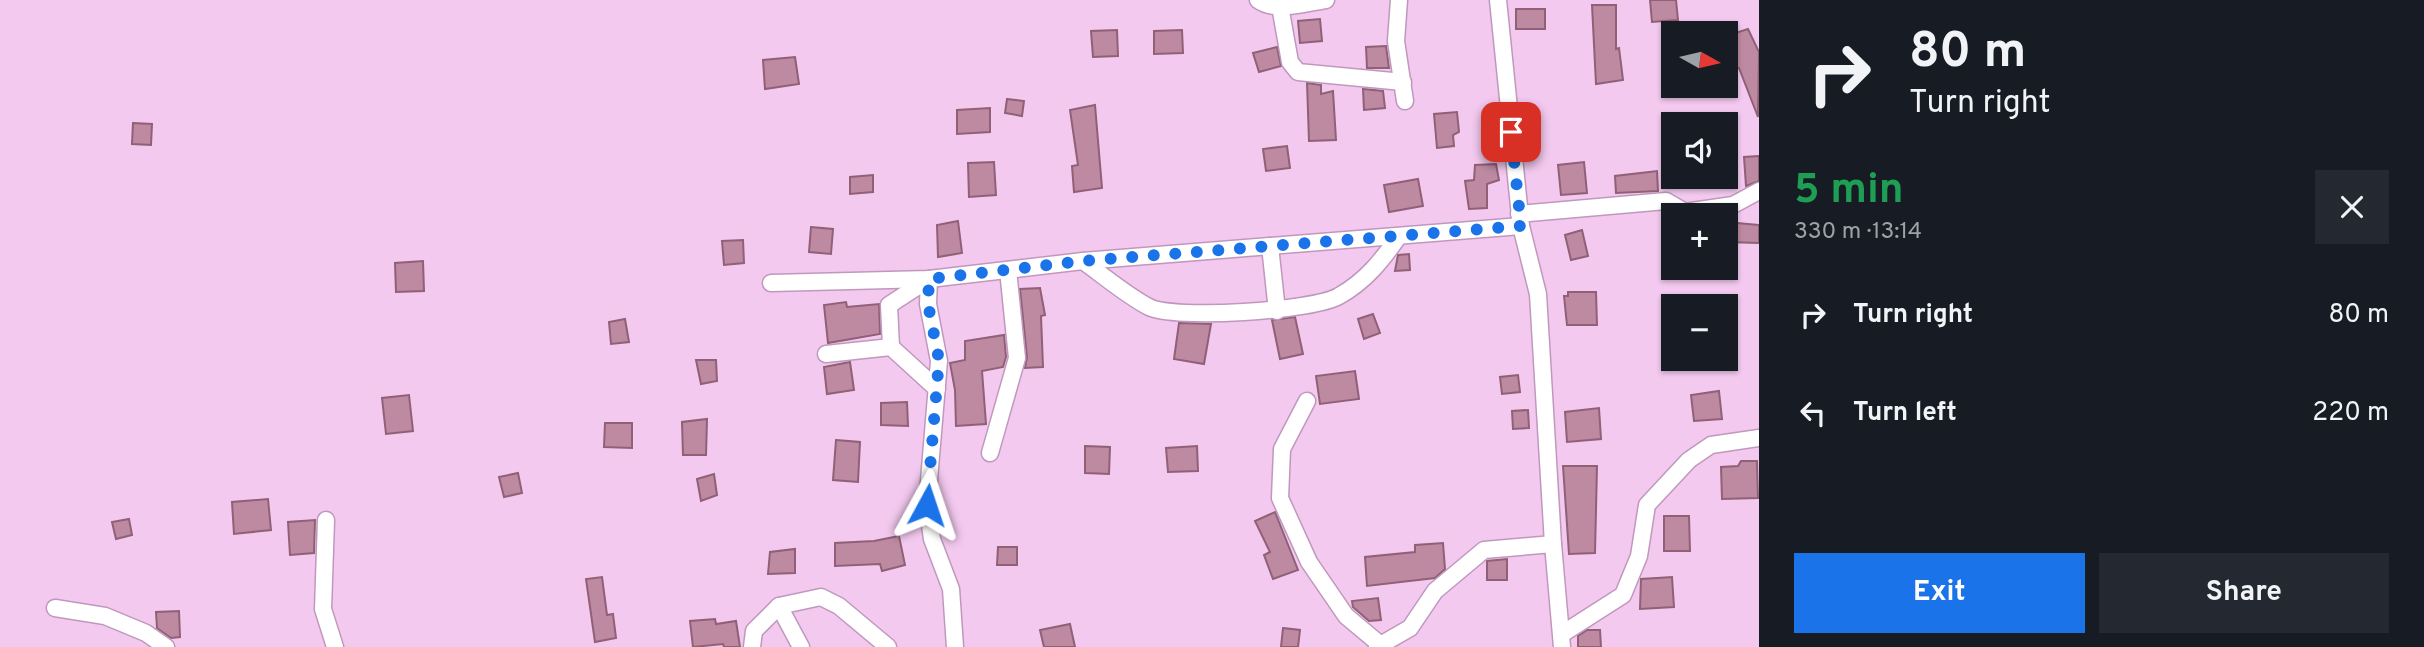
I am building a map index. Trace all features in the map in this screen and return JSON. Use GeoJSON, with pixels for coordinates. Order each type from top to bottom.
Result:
{"type":"FeatureCollection","features":[{"type":"Feature","properties":{"kind":"street"},"geometry":{"type":"LineString","coordinates":[[1258,0],[1265,6],[1326,0]]}},
{"type":"Feature","properties":{"kind":"street"},"geometry":{"type":"LineString","coordinates":[[1399,0],[1396,41],[1405,101]]}},
{"type":"Feature","properties":{"kind":"street"},"geometry":{"type":"LineString","coordinates":[[1498,0],[1520,220],[1538,294],[1553,544],[1562,640]]}},
{"type":"Feature","properties":{"kind":"street"},"geometry":{"type":"LineString","coordinates":[[1280,6],[1290,62],[1298,72],[1403,82]]}},
{"type":"Feature","properties":{"kind":"street"},"geometry":{"type":"LineString","coordinates":[[771,283],[929,279],[1083,261],[1399,236],[1666,201],[1685,212],[1733,205],[1759,191]]}},
{"type":"Feature","properties":{"kind":"street"},"geometry":{"type":"LineString","coordinates":[[1083,261],[1151,309],[1221,313],[1277,311],[1337,298],[1374,271],[1399,236]]}},
{"type":"Feature","properties":{"kind":"street"},"geometry":{"type":"LineString","coordinates":[[1270,246],[1277,311]]}},
{"type":"Feature","properties":{"kind":"street"},"geometry":{"type":"LineString","coordinates":[[990,453],[1017,358],[1008,270]]}},
{"type":"Feature","properties":{"kind":"street"},"geometry":{"type":"LineString","coordinates":[[929,279],[890,306],[891,347],[937,389]]}},
{"type":"Feature","properties":{"kind":"street"},"geometry":{"type":"LineString","coordinates":[[929,279],[928,304],[939,360],[927,505],[932,539],[951,589],[955,647]]}},
{"type":"Feature","properties":{"kind":"street"},"geometry":{"type":"LineString","coordinates":[[826,354],[891,347]]}},
{"type":"Feature","properties":{"kind":"street"},"geometry":{"type":"LineString","coordinates":[[1307,401],[1282,449],[1280,498],[1309,562],[1346,616],[1380,646],[1410,628],[1435,591],[1484,551],[1553,544]]}},
{"type":"Feature","properties":{"kind":"street"},"geometry":{"type":"LineString","coordinates":[[1562,640],[1623,595],[1639,556],[1647,505],[1689,460],[1711,445],[1759,438]]}},
{"type":"Feature","properties":{"kind":"street"},"geometry":{"type":"LineString","coordinates":[[327,520],[323,608],[335,647]]}},
{"type":"Feature","properties":{"kind":"street"},"geometry":{"type":"LineString","coordinates":[[752,647],[754,631],[779,606],[821,597],[839,606],[888,647]]}},
{"type":"Feature","properties":{"kind":"street"},"geometry":{"type":"LineString","coordinates":[[779,606],[801,647]]}},
{"type":"Feature","properties":{"kind":"street"},"geometry":{"type":"LineString","coordinates":[[55,608],[104,616],[146,633],[166,647]]}},
{"type":"Feature","properties":{"kind":"building"},"geometry":{"type":"Polygon","coordinates":[[[1650,0],[1676,0],[1678,20],[1652,22],[1650,0]]]}},
{"type":"Feature","properties":{"kind":"building"},"geometry":{"type":"Polygon","coordinates":[[[1592,5],[1616,5],[1616,49],[1619,48],[1623,80],[1596,84],[1592,5]]]}},
{"type":"Feature","properties":{"kind":"building"},"geometry":{"type":"Polygon","coordinates":[[[1516,9],[1545,9],[1545,29],[1516,29],[1516,9]]]}},
{"type":"Feature","properties":{"kind":"building"},"geometry":{"type":"Polygon","coordinates":[[[1320,19],[1322,41],[1300,43],[1298,21],[1320,19]]]}},
{"type":"Feature","properties":{"kind":"building"},"geometry":{"type":"Polygon","coordinates":[[[1748,29],[1759,52],[1758,117],[1738,68],[1738,32],[1748,29]]]}},
{"type":"Feature","properties":{"kind":"building"},"geometry":{"type":"Polygon","coordinates":[[[1117,30],[1118,56],[1093,57],[1091,31],[1117,30]]]}},
{"type":"Feature","properties":{"kind":"building"},"geometry":{"type":"Polygon","coordinates":[[[1182,30],[1183,53],[1154,54],[1154,31],[1182,30]]]}},
{"type":"Feature","properties":{"kind":"building"},"geometry":{"type":"Polygon","coordinates":[[[1386,46],[1389,68],[1367,68],[1366,47],[1386,46]]]}},
{"type":"Feature","properties":{"kind":"building"},"geometry":{"type":"Polygon","coordinates":[[[1277,47],[1281,66],[1259,72],[1253,53],[1277,47]]]}},
{"type":"Feature","properties":{"kind":"building"},"geometry":{"type":"Polygon","coordinates":[[[795,57],[799,84],[765,89],[763,60],[795,57]]]}},
{"type":"Feature","properties":{"kind":"building"},"geometry":{"type":"Polygon","coordinates":[[[1307,83],[1321,85],[1321,94],[1333,91],[1336,140],[1309,141],[1307,83]]]}},
{"type":"Feature","properties":{"kind":"building"},"geometry":{"type":"Polygon","coordinates":[[[1363,89],[1383,91],[1385,108],[1364,110],[1363,89]]]}},
{"type":"Feature","properties":{"kind":"building"},"geometry":{"type":"Polygon","coordinates":[[[1007,99],[1024,101],[1022,116],[1005,113],[1007,99]]]}},
{"type":"Feature","properties":{"kind":"building"},"geometry":{"type":"Polygon","coordinates":[[[1095,105],[1102,188],[1074,192],[1072,166],[1078,165],[1070,110],[1095,105]]]}},
{"type":"Feature","properties":{"kind":"building"},"geometry":{"type":"Polygon","coordinates":[[[990,108],[990,132],[957,134],[957,110],[990,108]]]}},
{"type":"Feature","properties":{"kind":"building"},"geometry":{"type":"Polygon","coordinates":[[[1457,112],[1459,132],[1453,135],[1454,146],[1437,148],[1434,114],[1457,112]]]}},
{"type":"Feature","properties":{"kind":"building"},"geometry":{"type":"Polygon","coordinates":[[[133,123],[152,124],[151,145],[132,144],[133,123]]]}},
{"type":"Feature","properties":{"kind":"building"},"geometry":{"type":"Polygon","coordinates":[[[1287,146],[1290,168],[1266,171],[1263,149],[1287,146]]]}},
{"type":"Feature","properties":{"kind":"building"},"geometry":{"type":"Polygon","coordinates":[[[1759,156],[1759,181],[1746,186],[1744,157],[1759,156]]]}},
{"type":"Feature","properties":{"kind":"building"},"geometry":{"type":"Polygon","coordinates":[[[994,162],[996,195],[969,197],[968,163],[994,162]]]}},
{"type":"Feature","properties":{"kind":"building"},"geometry":{"type":"Polygon","coordinates":[[[1584,162],[1587,193],[1561,195],[1558,165],[1584,162]]]}},
{"type":"Feature","properties":{"kind":"building"},"geometry":{"type":"Polygon","coordinates":[[[1496,164],[1499,180],[1487,184],[1487,208],[1469,209],[1465,181],[1474,180],[1475,165],[1496,164]]]}},
{"type":"Feature","properties":{"kind":"building"},"geometry":{"type":"Polygon","coordinates":[[[1657,171],[1658,191],[1616,193],[1615,176],[1657,171]]]}},
{"type":"Feature","properties":{"kind":"building"},"geometry":{"type":"Polygon","coordinates":[[[873,175],[873,192],[850,194],[850,177],[873,175]]]}},
{"type":"Feature","properties":{"kind":"building"},"geometry":{"type":"Polygon","coordinates":[[[1418,179],[1423,206],[1389,212],[1384,185],[1418,179]]]}},
{"type":"Feature","properties":{"kind":"building"},"geometry":{"type":"Polygon","coordinates":[[[958,221],[962,253],[938,257],[937,225],[958,221]]]}},
{"type":"Feature","properties":{"kind":"building"},"geometry":{"type":"Polygon","coordinates":[[[1738,223],[1759,225],[1759,243],[1738,242],[1738,223]]]}},
{"type":"Feature","properties":{"kind":"building"},"geometry":{"type":"Polygon","coordinates":[[[811,227],[833,229],[831,254],[809,252],[811,227]]]}},
{"type":"Feature","properties":{"kind":"building"},"geometry":{"type":"Polygon","coordinates":[[[1582,230],[1588,256],[1571,260],[1565,235],[1582,230]]]}},
{"type":"Feature","properties":{"kind":"building"},"geometry":{"type":"Polygon","coordinates":[[[743,240],[744,263],[724,265],[722,241],[743,240]]]}},
{"type":"Feature","properties":{"kind":"building"},"geometry":{"type":"Polygon","coordinates":[[[1409,254],[1410,270],[1395,271],[1398,255],[1409,254]]]}},
{"type":"Feature","properties":{"kind":"building"},"geometry":{"type":"Polygon","coordinates":[[[423,261],[424,291],[396,292],[395,263],[423,261]]]}},
{"type":"Feature","properties":{"kind":"building"},"geometry":{"type":"Polygon","coordinates":[[[1040,288],[1045,315],[1041,316],[1043,367],[1025,368],[1027,357],[1020,289],[1040,288]]]}},
{"type":"Feature","properties":{"kind":"building"},"geometry":{"type":"Polygon","coordinates":[[[1568,292],[1596,292],[1597,325],[1567,325],[1564,296],[1568,296],[1568,292]]]}},
{"type":"Feature","properties":{"kind":"building"},"geometry":{"type":"Polygon","coordinates":[[[846,302],[847,307],[879,304],[880,334],[828,343],[824,305],[846,302]]]}},
{"type":"Feature","properties":{"kind":"building"},"geometry":{"type":"Polygon","coordinates":[[[1373,314],[1380,333],[1364,339],[1358,319],[1373,314]]]}},
{"type":"Feature","properties":{"kind":"building"},"geometry":{"type":"Polygon","coordinates":[[[1295,317],[1303,354],[1280,359],[1272,320],[1295,317]]]}},
{"type":"Feature","properties":{"kind":"building"},"geometry":{"type":"Polygon","coordinates":[[[625,319],[629,342],[611,344],[609,322],[625,319]]]}},
{"type":"Feature","properties":{"kind":"building"},"geometry":{"type":"Polygon","coordinates":[[[1179,323],[1211,324],[1204,364],[1174,359],[1179,323]]]}},
{"type":"Feature","properties":{"kind":"building"},"geometry":{"type":"Polygon","coordinates":[[[1004,335],[1006,357],[1003,367],[982,371],[986,424],[956,426],[955,390],[950,363],[965,360],[965,341],[1004,335]]]}},
{"type":"Feature","properties":{"kind":"building"},"geometry":{"type":"Polygon","coordinates":[[[696,360],[716,360],[717,381],[701,384],[696,360]]]}},
{"type":"Feature","properties":{"kind":"building"},"geometry":{"type":"Polygon","coordinates":[[[850,362],[854,390],[827,394],[824,367],[850,362]]]}},
{"type":"Feature","properties":{"kind":"building"},"geometry":{"type":"Polygon","coordinates":[[[1355,371],[1359,399],[1320,404],[1316,376],[1355,371]]]}},
{"type":"Feature","properties":{"kind":"building"},"geometry":{"type":"Polygon","coordinates":[[[1518,375],[1520,392],[1502,394],[1500,377],[1518,375]]]}},
{"type":"Feature","properties":{"kind":"building"},"geometry":{"type":"Polygon","coordinates":[[[1719,391],[1722,419],[1694,421],[1691,395],[1719,391]]]}},
{"type":"Feature","properties":{"kind":"building"},"geometry":{"type":"Polygon","coordinates":[[[409,395],[413,431],[386,434],[382,398],[409,395]]]}},
{"type":"Feature","properties":{"kind":"building"},"geometry":{"type":"Polygon","coordinates":[[[907,402],[908,426],[881,425],[881,403],[907,402]]]}},
{"type":"Feature","properties":{"kind":"building"},"geometry":{"type":"Polygon","coordinates":[[[1599,408],[1601,439],[1567,442],[1565,412],[1599,408]]]}},
{"type":"Feature","properties":{"kind":"building"},"geometry":{"type":"Polygon","coordinates":[[[1528,410],[1529,428],[1513,429],[1512,411],[1528,410]]]}},
{"type":"Feature","properties":{"kind":"building"},"geometry":{"type":"Polygon","coordinates":[[[707,419],[706,455],[683,455],[682,422],[707,419]]]}},
{"type":"Feature","properties":{"kind":"building"},"geometry":{"type":"Polygon","coordinates":[[[605,423],[632,423],[632,448],[604,447],[605,423]]]}},
{"type":"Feature","properties":{"kind":"building"},"geometry":{"type":"Polygon","coordinates":[[[836,440],[860,442],[858,482],[833,480],[836,440]]]}},
{"type":"Feature","properties":{"kind":"building"},"geometry":{"type":"Polygon","coordinates":[[[1085,446],[1110,447],[1109,474],[1085,473],[1085,446]]]}},
{"type":"Feature","properties":{"kind":"building"},"geometry":{"type":"Polygon","coordinates":[[[1197,446],[1198,471],[1168,472],[1166,448],[1197,446]]]}},
{"type":"Feature","properties":{"kind":"building"},"geometry":{"type":"Polygon","coordinates":[[[1741,461],[1757,461],[1758,498],[1722,499],[1721,467],[1738,466],[1741,461]]]}},
{"type":"Feature","properties":{"kind":"building"},"geometry":{"type":"Polygon","coordinates":[[[1563,466],[1597,466],[1595,553],[1569,554],[1563,466]]]}},
{"type":"Feature","properties":{"kind":"building"},"geometry":{"type":"Polygon","coordinates":[[[518,473],[522,493],[504,497],[499,477],[518,473]]]}},
{"type":"Feature","properties":{"kind":"building"},"geometry":{"type":"Polygon","coordinates":[[[714,474],[717,495],[701,501],[697,479],[714,474]]]}},
{"type":"Feature","properties":{"kind":"building"},"geometry":{"type":"Polygon","coordinates":[[[268,499],[271,530],[234,534],[232,502],[268,499]]]}},
{"type":"Feature","properties":{"kind":"building"},"geometry":{"type":"Polygon","coordinates":[[[1275,512],[1298,570],[1273,579],[1264,555],[1270,552],[1255,521],[1275,512]]]}},
{"type":"Feature","properties":{"kind":"building"},"geometry":{"type":"Polygon","coordinates":[[[1664,516],[1689,516],[1690,551],[1664,551],[1664,516]]]}},
{"type":"Feature","properties":{"kind":"building"},"geometry":{"type":"Polygon","coordinates":[[[129,519],[132,535],[116,539],[112,522],[129,519]]]}},
{"type":"Feature","properties":{"kind":"building"},"geometry":{"type":"Polygon","coordinates":[[[315,520],[314,553],[290,555],[288,522],[315,520]]]}},
{"type":"Feature","properties":{"kind":"building"},"geometry":{"type":"Polygon","coordinates":[[[899,536],[905,565],[882,571],[880,564],[835,566],[835,543],[874,541],[899,536]]]}},
{"type":"Feature","properties":{"kind":"building"},"geometry":{"type":"Polygon","coordinates":[[[1443,543],[1445,569],[1435,578],[1367,586],[1365,557],[1415,552],[1415,545],[1443,543]]]}},
{"type":"Feature","properties":{"kind":"building"},"geometry":{"type":"Polygon","coordinates":[[[998,547],[1017,547],[1017,565],[997,565],[998,547]]]}},
{"type":"Feature","properties":{"kind":"building"},"geometry":{"type":"Polygon","coordinates":[[[795,549],[795,573],[768,574],[770,552],[795,549]]]}},
{"type":"Feature","properties":{"kind":"building"},"geometry":{"type":"Polygon","coordinates":[[[1507,559],[1507,580],[1487,580],[1487,561],[1507,559]]]}},
{"type":"Feature","properties":{"kind":"building"},"geometry":{"type":"Polygon","coordinates":[[[602,577],[607,615],[613,614],[616,638],[595,642],[586,579],[602,577]]]}},
{"type":"Feature","properties":{"kind":"building"},"geometry":{"type":"Polygon","coordinates":[[[1672,577],[1674,607],[1640,609],[1641,579],[1672,577]]]}},
{"type":"Feature","properties":{"kind":"building"},"geometry":{"type":"Polygon","coordinates":[[[1378,598],[1381,620],[1369,621],[1353,607],[1352,601],[1378,598]]]}},
{"type":"Feature","properties":{"kind":"building"},"geometry":{"type":"Polygon","coordinates":[[[179,611],[180,637],[171,638],[157,628],[156,612],[179,611]]]}},
{"type":"Feature","properties":{"kind":"building"},"geometry":{"type":"Polygon","coordinates":[[[715,619],[716,624],[736,621],[740,647],[724,647],[723,644],[693,647],[690,621],[715,619]]]}},
{"type":"Feature","properties":{"kind":"building"},"geometry":{"type":"Polygon","coordinates":[[[1070,624],[1075,647],[1044,647],[1040,630],[1070,624]]]}},
{"type":"Feature","properties":{"kind":"building"},"geometry":{"type":"Polygon","coordinates":[[[1283,628],[1300,630],[1298,647],[1281,647],[1283,628]]]}},
{"type":"Feature","properties":{"kind":"building"},"geometry":{"type":"Polygon","coordinates":[[[1587,630],[1600,630],[1601,647],[1578,647],[1578,636],[1587,630]]]}},
{"type":"Feature","properties":{"kind":"route"},"geometry":{"type":"LineString","coordinates":[[927,505],[939,360],[928,304],[929,279],[1083,261],[1521,226],[1511,132]]}}]}
